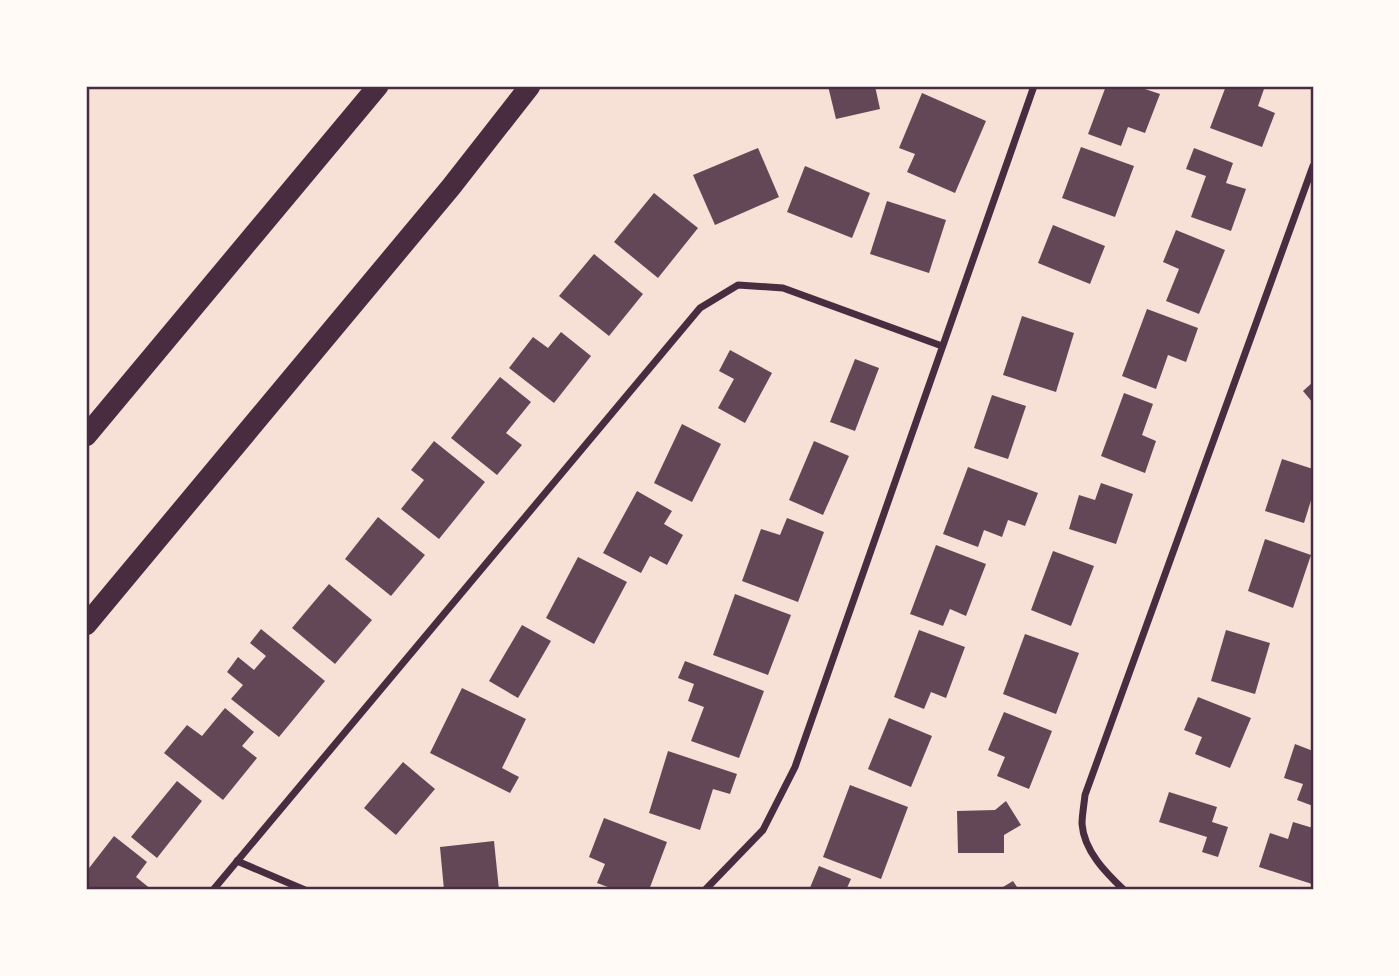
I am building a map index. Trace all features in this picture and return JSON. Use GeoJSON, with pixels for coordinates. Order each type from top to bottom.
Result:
{"type":"FeatureCollection","features":[{"type":"Feature","properties":{"kind":"highway"},"geometry":{"type":"LineString","coordinates":[[86,436],[379,86]]}},
{"type":"Feature","properties":{"kind":"highway"},"geometry":{"type":"LineString","coordinates":[[86,625],[451,187],[530,86]]}},
{"type":"Feature","properties":{"kind":"street"},"geometry":{"type":"LineString","coordinates":[[705,890],[763,830],[795,767],[1034,86]]}},
{"type":"Feature","properties":{"kind":"street"},"geometry":{"type":"LineString","coordinates":[[1124,890],[1103,871],[1090,849],[1082,826],[1085,795],[1313,166]]}},
{"type":"Feature","properties":{"kind":"street"},"geometry":{"type":"LineString","coordinates":[[213,890],[700,308],[738,285],[783,288],[942,346]]}},
{"type":"Feature","properties":{"kind":"street"},"geometry":{"type":"LineString","coordinates":[[237,861],[305,890]]}},
{"type":"Feature","properties":{"kind":"building"},"geometry":{"type":"Polygon","coordinates":[[[828,86],[875,86],[880,109],[836,119],[828,86]]]}},
{"type":"Feature","properties":{"kind":"building"},"geometry":{"type":"Polygon","coordinates":[[[1106,86],[1136,86],[1160,94],[1145,133],[1128,127],[1121,146],[1088,134],[1106,86]]]}},
{"type":"Feature","properties":{"kind":"building"},"geometry":{"type":"Polygon","coordinates":[[[1226,86],[1255,86],[1264,89],[1258,106],[1275,113],[1262,147],[1210,128],[1226,86]]]}},
{"type":"Feature","properties":{"kind":"building"},"geometry":{"type":"Polygon","coordinates":[[[922,93],[986,121],[955,193],[907,172],[915,154],[899,148],[922,93]]]}},
{"type":"Feature","properties":{"kind":"building"},"geometry":{"type":"Polygon","coordinates":[[[1081,147],[1134,166],[1115,217],[1062,198],[1081,147]]]}},
{"type":"Feature","properties":{"kind":"building"},"geometry":{"type":"Polygon","coordinates":[[[758,148],[779,197],[715,225],[693,175],[758,148]]]}},
{"type":"Feature","properties":{"kind":"building"},"geometry":{"type":"Polygon","coordinates":[[[1194,148],[1233,163],[1226,183],[1246,189],[1231,231],[1191,217],[1206,176],[1186,169],[1194,148]]]}},
{"type":"Feature","properties":{"kind":"building"},"geometry":{"type":"Polygon","coordinates":[[[805,166],[870,193],[852,238],[787,212],[805,166]]]}},
{"type":"Feature","properties":{"kind":"building"},"geometry":{"type":"Polygon","coordinates":[[[654,193],[698,228],[658,278],[614,242],[654,193]]]}},
{"type":"Feature","properties":{"kind":"building"},"geometry":{"type":"Polygon","coordinates":[[[887,201],[946,220],[929,273],[870,254],[887,201]]]}},
{"type":"Feature","properties":{"kind":"building"},"geometry":{"type":"Polygon","coordinates":[[[1053,225],[1105,246],[1090,284],[1038,263],[1053,225]]]}},
{"type":"Feature","properties":{"kind":"building"},"geometry":{"type":"Polygon","coordinates":[[[1176,230],[1225,250],[1199,314],[1166,301],[1179,269],[1163,262],[1176,230]]]}},
{"type":"Feature","properties":{"kind":"building"},"geometry":{"type":"Polygon","coordinates":[[[594,254],[643,294],[609,336],[559,296],[594,254]]]}},
{"type":"Feature","properties":{"kind":"building"},"geometry":{"type":"Polygon","coordinates":[[[1147,309],[1198,328],[1186,362],[1168,355],[1156,389],[1122,376],[1147,309]]]}},
{"type":"Feature","properties":{"kind":"building"},"geometry":{"type":"Polygon","coordinates":[[[1022,316],[1074,333],[1056,392],[1003,375],[1022,316]]]}},
{"type":"Feature","properties":{"kind":"building"},"geometry":{"type":"Polygon","coordinates":[[[561,332],[591,356],[554,403],[509,368],[533,337],[548,348],[561,332]]]}},
{"type":"Feature","properties":{"kind":"building"},"geometry":{"type":"Polygon","coordinates":[[[730,350],[772,373],[745,423],[718,408],[734,379],[719,371],[730,350]]]}},
{"type":"Feature","properties":{"kind":"building"},"geometry":{"type":"Polygon","coordinates":[[[855,359],[879,368],[855,431],[830,422],[855,359]]]}},
{"type":"Feature","properties":{"kind":"building"},"geometry":{"type":"Polygon","coordinates":[[[500,377],[531,402],[506,433],[522,445],[497,475],[451,438],[500,377]]]}},
{"type":"Feature","properties":{"kind":"building"},"geometry":{"type":"Polygon","coordinates":[[[1313,382],[1313,403],[1303,391],[1313,382]]]}},
{"type":"Feature","properties":{"kind":"building"},"geometry":{"type":"Polygon","coordinates":[[[1124,393],[1153,404],[1142,435],[1156,441],[1145,473],[1101,456],[1124,393]]]}},
{"type":"Feature","properties":{"kind":"building"},"geometry":{"type":"Polygon","coordinates":[[[992,395],[1026,406],[1008,459],[974,448],[992,395]]]}},
{"type":"Feature","properties":{"kind":"building"},"geometry":{"type":"Polygon","coordinates":[[[682,424],[721,444],[692,502],[654,483],[682,424]]]}},
{"type":"Feature","properties":{"kind":"building"},"geometry":{"type":"Polygon","coordinates":[[[434,441],[485,482],[439,539],[401,509],[424,480],[411,470],[434,441]]]}},
{"type":"Feature","properties":{"kind":"building"},"geometry":{"type":"Polygon","coordinates":[[[814,441],[849,456],[823,515],[789,500],[814,441]]]}},
{"type":"Feature","properties":{"kind":"building"},"geometry":{"type":"Polygon","coordinates":[[[1282,459],[1313,469],[1313,494],[1304,523],[1265,511],[1282,459]]]}},
{"type":"Feature","properties":{"kind":"building"},"geometry":{"type":"Polygon","coordinates":[[[968,467],[1038,493],[1025,526],[1008,520],[1002,537],[984,530],[978,547],[943,534],[968,467]]]}},
{"type":"Feature","properties":{"kind":"building"},"geometry":{"type":"Polygon","coordinates":[[[1101,483],[1133,494],[1116,544],[1069,529],[1079,495],[1095,500],[1101,483]]]}},
{"type":"Feature","properties":{"kind":"building"},"geometry":{"type":"Polygon","coordinates":[[[637,491],[672,511],[664,524],[683,535],[667,565],[650,556],[641,573],[603,553],[637,491]]]}},
{"type":"Feature","properties":{"kind":"building"},"geometry":{"type":"Polygon","coordinates":[[[378,517],[425,555],[391,596],[345,559],[378,517]]]}},
{"type":"Feature","properties":{"kind":"building"},"geometry":{"type":"Polygon","coordinates":[[[787,518],[824,532],[798,602],[742,581],[761,529],[780,535],[787,518]]]}},
{"type":"Feature","properties":{"kind":"building"},"geometry":{"type":"Polygon","coordinates":[[[1265,539],[1311,555],[1293,608],[1248,591],[1265,539]]]}},
{"type":"Feature","properties":{"kind":"building"},"geometry":{"type":"Polygon","coordinates":[[[936,545],[986,564],[966,616],[950,609],[943,626],[910,614],[936,545]]]}},
{"type":"Feature","properties":{"kind":"building"},"geometry":{"type":"Polygon","coordinates":[[[1053,551],[1094,566],[1071,626],[1031,610],[1053,551]]]}},
{"type":"Feature","properties":{"kind":"building"},"geometry":{"type":"Polygon","coordinates":[[[578,557],[627,582],[594,644],[546,618],[578,557]]]}},
{"type":"Feature","properties":{"kind":"building"},"geometry":{"type":"Polygon","coordinates":[[[329,584],[372,620],[335,664],[292,628],[329,584]]]}},
{"type":"Feature","properties":{"kind":"building"},"geometry":{"type":"Polygon","coordinates":[[[735,594],[791,615],[768,675],[713,655],[735,594]]]}},
{"type":"Feature","properties":{"kind":"building"},"geometry":{"type":"Polygon","coordinates":[[[522,625],[551,641],[518,698],[489,681],[522,625]]]}},
{"type":"Feature","properties":{"kind":"building"},"geometry":{"type":"Polygon","coordinates":[[[261,629],[325,681],[279,737],[231,699],[243,685],[227,672],[238,657],[254,670],[266,656],[250,643],[261,629]]]}},
{"type":"Feature","properties":{"kind":"building"},"geometry":{"type":"Polygon","coordinates":[[[919,630],[965,647],[946,698],[931,692],[924,709],[894,697],[919,630]]]}},
{"type":"Feature","properties":{"kind":"building"},"geometry":{"type":"Polygon","coordinates":[[[1226,630],[1270,643],[1255,694],[1211,681],[1226,630]]]}},
{"type":"Feature","properties":{"kind":"building"},"geometry":{"type":"Polygon","coordinates":[[[1025,634],[1079,653],[1056,714],[1003,694],[1025,634]]]}},
{"type":"Feature","properties":{"kind":"building"},"geometry":{"type":"Polygon","coordinates":[[[685,661],[764,691],[739,758],[691,741],[704,707],[688,701],[694,684],[678,678],[685,661]]]}},
{"type":"Feature","properties":{"kind":"building"},"geometry":{"type":"Polygon","coordinates":[[[462,688],[526,719],[502,768],[519,777],[510,793],[430,753],[462,688]]]}},
{"type":"Feature","properties":{"kind":"building"},"geometry":{"type":"Polygon","coordinates":[[[1198,697],[1251,718],[1230,768],[1195,754],[1202,737],[1184,730],[1198,697]]]}},
{"type":"Feature","properties":{"kind":"building"},"geometry":{"type":"Polygon","coordinates":[[[225,708],[254,732],[242,746],[257,758],[223,800],[164,753],[187,725],[202,736],[225,708]]]}},
{"type":"Feature","properties":{"kind":"building"},"geometry":{"type":"Polygon","coordinates":[[[1004,712],[1052,731],[1029,789],[997,776],[1005,757],[988,750],[1004,712]]]}},
{"type":"Feature","properties":{"kind":"building"},"geometry":{"type":"Polygon","coordinates":[[[889,718],[932,736],[911,787],[868,769],[889,718]]]}},
{"type":"Feature","properties":{"kind":"building"},"geometry":{"type":"Polygon","coordinates":[[[1295,744],[1313,751],[1313,806],[1297,800],[1303,784],[1284,778],[1295,744]]]}},
{"type":"Feature","properties":{"kind":"building"},"geometry":{"type":"Polygon","coordinates":[[[668,751],[737,774],[730,794],[713,789],[700,830],[649,813],[668,751]]]}},
{"type":"Feature","properties":{"kind":"building"},"geometry":{"type":"Polygon","coordinates":[[[403,762],[435,789],[396,835],[364,808],[403,762]]]}},
{"type":"Feature","properties":{"kind":"building"},"geometry":{"type":"Polygon","coordinates":[[[177,781],[202,801],[157,858],[131,837],[177,781]]]}},
{"type":"Feature","properties":{"kind":"building"},"geometry":{"type":"Polygon","coordinates":[[[850,785],[908,807],[881,879],[823,857],[850,785]]]}},
{"type":"Feature","properties":{"kind":"building"},"geometry":{"type":"Polygon","coordinates":[[[1169,792],[1217,807],[1212,822],[1228,827],[1218,857],[1202,852],[1207,837],[1159,822],[1169,792]]]}},
{"type":"Feature","properties":{"kind":"building"},"geometry":{"type":"Polygon","coordinates":[[[1006,801],[1021,825],[1004,835],[1004,853],[958,853],[957,811],[995,810],[1006,801]]]}},
{"type":"Feature","properties":{"kind":"building"},"geometry":{"type":"Polygon","coordinates":[[[604,818],[667,842],[649,890],[616,890],[597,883],[605,864],[589,857],[604,818]]]}},
{"type":"Feature","properties":{"kind":"building"},"geometry":{"type":"Polygon","coordinates":[[[1293,822],[1313,828],[1312,884],[1259,867],[1270,833],[1288,839],[1293,822]]]}},
{"type":"Feature","properties":{"kind":"building"},"geometry":{"type":"Polygon","coordinates":[[[114,836],[147,862],[136,877],[152,890],[86,890],[86,872],[114,836]]]}},
{"type":"Feature","properties":{"kind":"building"},"geometry":{"type":"Polygon","coordinates":[[[494,841],[499,890],[444,890],[440,847],[494,841]]]}},
{"type":"Feature","properties":{"kind":"building"},"geometry":{"type":"Polygon","coordinates":[[[819,866],[851,879],[846,890],[809,890],[819,866]]]}},
{"type":"Feature","properties":{"kind":"building"},"geometry":{"type":"Polygon","coordinates":[[[1013,881],[1019,890],[998,890],[1013,881]]]}}]}
